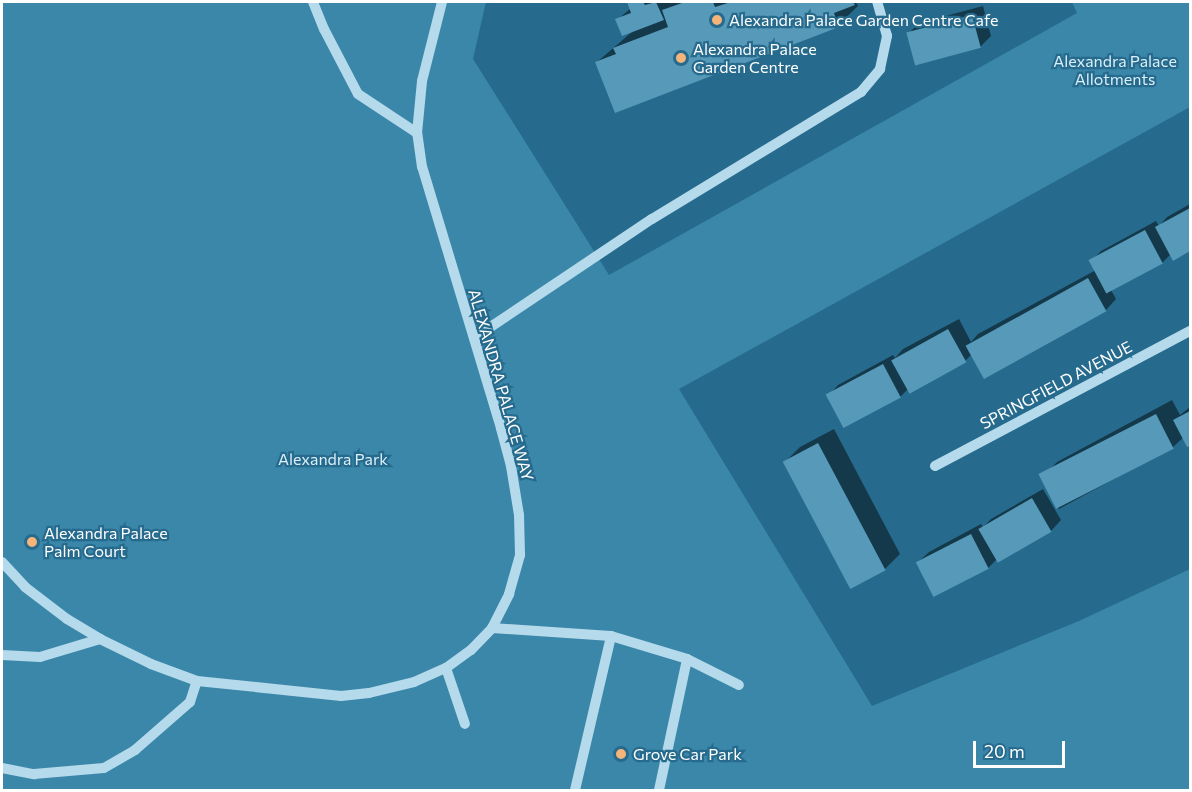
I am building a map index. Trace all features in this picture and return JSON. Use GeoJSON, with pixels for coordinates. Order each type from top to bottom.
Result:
{"type":"FeatureCollection","features":[{"type":"Feature","properties":{"kind":"street"},"geometry":{"type":"LineString","coordinates":[[313,2],[324,29],[358,94],[417,132]]}},
{"type":"Feature","properties":{"kind":"street","name":"ALEXANDRA PALACE WAY"},"geometry":{"type":"LineString","coordinates":[[2,562],[25,587],[67,619],[99,639],[151,664],[197,681],[341,696],[369,693],[414,682],[446,668],[471,650],[492,628],[509,594],[520,555],[519,515],[508,456],[422,167],[417,132],[422,81],[442,2]]}},
{"type":"Feature","properties":{"kind":"street"},"geometry":{"type":"LineString","coordinates":[[474,338],[652,219],[861,92],[880,69],[887,36],[877,2]]}},
{"type":"Feature","properties":{"kind":"street","name":"SPRINGFIELD AVENUE"},"geometry":{"type":"LineString","coordinates":[[935,466],[1191,331]]}},
{"type":"Feature","properties":{"kind":"street"},"geometry":{"type":"LineString","coordinates":[[492,628],[611,636],[687,659],[739,685]]}},
{"type":"Feature","properties":{"kind":"street"},"geometry":{"type":"LineString","coordinates":[[575,790],[611,636]]}},
{"type":"Feature","properties":{"kind":"street"},"geometry":{"type":"LineString","coordinates":[[2,655],[40,657],[99,639]]}},
{"type":"Feature","properties":{"kind":"street"},"geometry":{"type":"LineString","coordinates":[[659,790],[687,659]]}},
{"type":"Feature","properties":{"kind":"street"},"geometry":{"type":"LineString","coordinates":[[446,668],[465,724]]}},
{"type":"Feature","properties":{"kind":"street"},"geometry":{"type":"LineString","coordinates":[[2,768],[34,774],[104,768],[135,750],[190,702],[197,681]]}},
{"type":"Feature","properties":{"kind":"green space","name":"Alexandra Park"},"geometry":{"type":"Polygon","coordinates":[[[2,2],[486,2],[473,59],[609,275],[1077,13],[1072,2],[1190,2],[1190,107],[679,389],[872,706],[1079,621],[1190,569],[1190,790],[2,790],[2,2]]]}},
{"type":"Feature","properties":{"kind":"building"},"geometry":{"type":"Polygon","coordinates":[[[627,2],[643,2],[645,5],[656,2],[664,20],[622,36],[615,19],[631,13],[627,2]]]}},
{"type":"Feature","properties":{"kind":"building","name":"Alexandra Palace Garden Centre"},"geometry":{"type":"Polygon","coordinates":[[[685,2],[713,2],[715,7],[731,2],[853,2],[855,5],[834,13],[839,27],[615,113],[595,62],[616,54],[613,48],[668,27],[662,10],[685,2]]]}},
{"type":"Feature","properties":{"kind":"building"},"geometry":{"type":"Polygon","coordinates":[[[972,15],[981,48],[915,65],[906,33],[972,15]]]}},
{"type":"Feature","properties":{"kind":"building"},"geometry":{"type":"Polygon","coordinates":[[[1190,208],[1190,251],[1173,261],[1155,227],[1190,208]]]}},
{"type":"Feature","properties":{"kind":"building"},"geometry":{"type":"Polygon","coordinates":[[[1145,230],[1163,264],[1106,294],[1088,260],[1145,230]]]}},
{"type":"Feature","properties":{"kind":"building"},"geometry":{"type":"Polygon","coordinates":[[[1088,278],[1106,311],[984,379],[966,346],[1088,278]]]}},
{"type":"Feature","properties":{"kind":"building"},"geometry":{"type":"Polygon","coordinates":[[[948,329],[966,362],[910,394],[891,361],[948,329]]]}},
{"type":"Feature","properties":{"kind":"building"},"geometry":{"type":"Polygon","coordinates":[[[883,364],[901,398],[843,428],[826,395],[883,364]]]}},
{"type":"Feature","properties":{"kind":"building"},"geometry":{"type":"Polygon","coordinates":[[[1190,411],[1190,446],[1187,447],[1173,420],[1190,411]]]}},
{"type":"Feature","properties":{"kind":"building"},"geometry":{"type":"Polygon","coordinates":[[[1156,414],[1174,449],[1056,509],[1038,474],[1156,414]]]}},
{"type":"Feature","properties":{"kind":"building"},"geometry":{"type":"Polygon","coordinates":[[[818,443],[886,570],[850,589],[783,462],[818,443]]]}},
{"type":"Feature","properties":{"kind":"building"},"geometry":{"type":"Polygon","coordinates":[[[1032,498],[1052,532],[998,563],[978,529],[1032,498]]]}},
{"type":"Feature","properties":{"kind":"building"},"geometry":{"type":"Polygon","coordinates":[[[971,534],[989,569],[933,597],[916,562],[971,534]]]}},
{"type":"Feature","properties":{"kind":"place","name":"Alexandra Palace Garden Centre Cafe"},"geometry":{"type":"Point","coordinates":[717,20]}},
{"type":"Feature","properties":{"kind":"place","name":"Alexandra Palace Garden Centre"},"geometry":{"type":"Point","coordinates":[681,58]}},
{"type":"Feature","properties":{"kind":"place","name":"Alexandra Palace Palm Court"},"geometry":{"type":"Point","coordinates":[32,542]}},
{"type":"Feature","properties":{"kind":"place","name":"Grove Car Park"},"geometry":{"type":"Point","coordinates":[621,754]}},
{"type":"Feature","properties":{"kind":"park label","name":"Alexandra Palace Allotments"},"geometry":{"type":"Point","coordinates":[1115,70]}}]}
